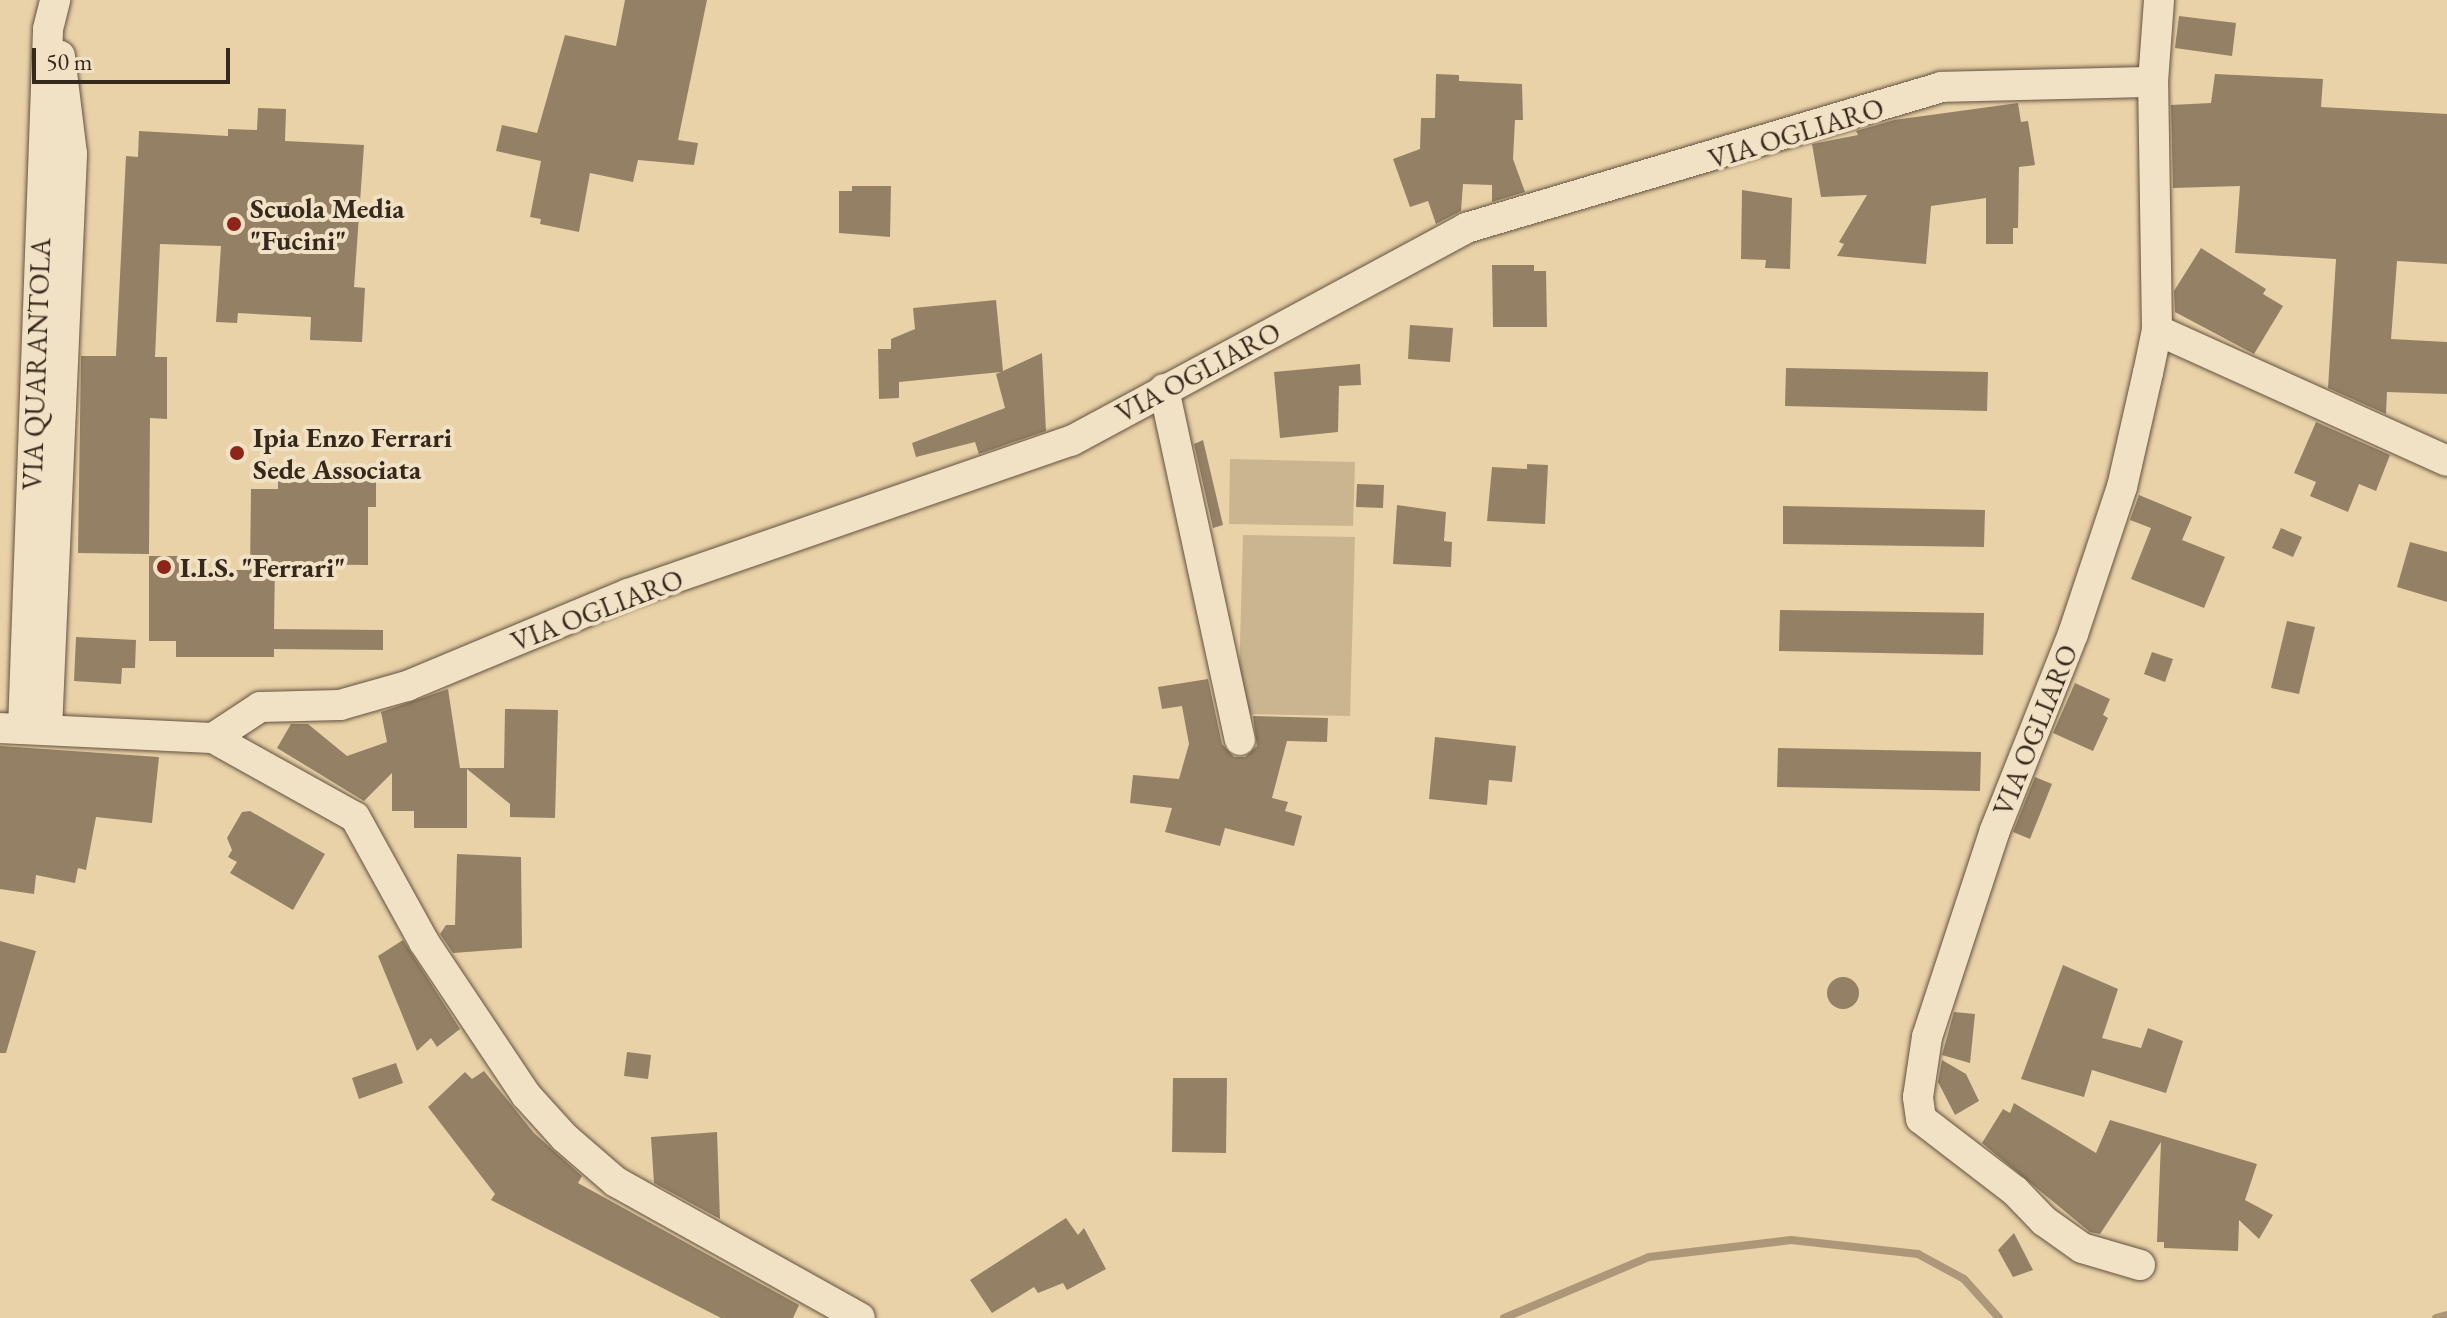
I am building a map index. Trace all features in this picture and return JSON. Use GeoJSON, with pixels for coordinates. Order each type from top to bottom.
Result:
{"type":"FeatureCollection","features":[{"type":"Feature","properties":{"kind":"street","name":"VIA QUARANTOLA"},"geometry":{"type":"LineString","coordinates":[[23,729],[56,183],[48,29],[55,0]]}},
{"type":"Feature","properties":{"kind":"street"},"geometry":{"type":"LineString","coordinates":[[2153,82],[2159,0]]}},
{"type":"Feature","properties":{"kind":"street","name":"VIA OGLIARO"},"geometry":{"type":"LineString","coordinates":[[213,738],[260,707],[340,705],[407,686],[628,594],[1071,441],[1466,228],[1941,87],[2153,82],[2157,330],[2122,487],[2073,634],[1995,830],[1927,1037],[1918,1097],[1921,1119],[2015,1191],[2044,1221],[2082,1248],[2140,1265]]}},
{"type":"Feature","properties":{"kind":"street"},"geometry":{"type":"LineString","coordinates":[[2157,330],[2186,347],[2447,461]]}},
{"type":"Feature","properties":{"kind":"street"},"geometry":{"type":"LineString","coordinates":[[1164,389],[1240,740]]}},
{"type":"Feature","properties":{"kind":"street"},"geometry":{"type":"LineString","coordinates":[[23,729],[213,738],[355,817],[424,942],[526,1095],[565,1138],[616,1182],[860,1318]]}},
{"type":"Feature","properties":{"kind":"shaded area"},"geometry":{"type":"Polygon","coordinates":[[[1230,459],[1355,462],[1353,526],[1229,524],[1230,459]]]}},
{"type":"Feature","properties":{"kind":"shaded area"},"geometry":{"type":"Polygon","coordinates":[[[1243,535],[1355,537],[1350,716],[1238,714],[1243,535]]]}},
{"type":"Feature","properties":{"kind":"building"},"geometry":{"type":"Polygon","coordinates":[[[625,0],[707,0],[678,140],[698,143],[694,165],[638,160],[633,182],[590,173],[579,232],[540,224],[541,219],[530,217],[541,161],[496,151],[502,125],[537,133],[565,35],[616,46],[625,0]]]}},
{"type":"Feature","properties":{"kind":"building"},"geometry":{"type":"Polygon","coordinates":[[[2179,16],[2236,23],[2232,56],[2175,48],[2179,16]]]}},
{"type":"Feature","properties":{"kind":"building"},"geometry":{"type":"Polygon","coordinates":[[[1436,74],[1459,75],[1459,81],[1522,84],[1523,120],[1515,120],[1513,159],[1525,192],[1492,202],[1492,185],[1463,184],[1461,211],[1436,224],[1428,201],[1410,207],[1393,159],[1420,149],[1421,118],[1435,118],[1436,74]]]}},
{"type":"Feature","properties":{"kind":"building"},"geometry":{"type":"Polygon","coordinates":[[[2215,74],[2323,79],[2321,107],[2447,114],[2447,264],[2397,261],[2391,339],[2447,342],[2447,394],[2387,392],[2386,414],[2328,388],[2336,259],[2235,253],[2240,186],[2173,188],[2171,105],[2211,103],[2215,74]]]}},
{"type":"Feature","properties":{"kind":"building"},"geometry":{"type":"Polygon","coordinates":[[[2018,103],[2021,122],[2028,121],[2035,165],[2019,167],[2018,228],[2013,228],[2013,244],[1986,244],[1986,198],[1931,206],[1926,264],[1837,256],[1844,244],[1839,242],[1867,195],[1821,197],[1812,144],[1858,135],[1856,131],[1894,120],[2018,103]]]}},
{"type":"Feature","properties":{"kind":"building","name":"Scuola Media \"Fucini\""},"geometry":{"type":"Polygon","coordinates":[[[258,108],[286,109],[285,141],[364,145],[354,287],[365,288],[362,342],[310,340],[311,317],[238,313],[237,323],[216,322],[221,246],[160,244],[155,357],[167,357],[167,419],[150,418],[149,554],[78,553],[81,356],[116,356],[126,156],[138,157],[139,131],[228,136],[228,129],[257,130],[258,108]]]}},
{"type":"Feature","properties":{"kind":"building"},"geometry":{"type":"Polygon","coordinates":[[[852,186],[891,186],[890,237],[839,233],[839,191],[852,191],[852,186]]]}},
{"type":"Feature","properties":{"kind":"building"},"geometry":{"type":"Polygon","coordinates":[[[1742,190],[1792,198],[1790,269],[1765,268],[1766,260],[1741,259],[1742,190]]]}},
{"type":"Feature","properties":{"kind":"building"},"geometry":{"type":"Polygon","coordinates":[[[2201,248],[2266,289],[2263,294],[2283,306],[2254,354],[2175,312],[2174,291],[2201,248]]]}},
{"type":"Feature","properties":{"kind":"building"},"geometry":{"type":"Polygon","coordinates":[[[1492,265],[1534,265],[1534,271],[1546,271],[1547,327],[1493,327],[1492,265]]]}},
{"type":"Feature","properties":{"kind":"building"},"geometry":{"type":"Polygon","coordinates":[[[996,300],[1003,371],[1042,353],[1046,431],[979,454],[975,442],[916,457],[912,443],[1005,408],[996,374],[1001,372],[899,382],[899,398],[879,399],[878,349],[891,349],[891,339],[915,329],[913,308],[996,300]]]}},
{"type":"Feature","properties":{"kind":"building"},"geometry":{"type":"Polygon","coordinates":[[[1410,325],[1453,328],[1450,362],[1408,359],[1410,325]]]}},
{"type":"Feature","properties":{"kind":"building"},"geometry":{"type":"Polygon","coordinates":[[[1360,364],[1361,385],[1339,386],[1338,432],[1280,438],[1274,372],[1360,364]]]}},
{"type":"Feature","properties":{"kind":"building"},"geometry":{"type":"Polygon","coordinates":[[[1786,368],[1988,372],[1987,411],[1785,406],[1786,368]]]}},
{"type":"Feature","properties":{"kind":"building"},"geometry":{"type":"Polygon","coordinates":[[[2316,422],[2390,455],[2376,491],[2359,484],[2348,512],[2310,496],[2316,482],[2294,473],[2316,422]]]}},
{"type":"Feature","properties":{"kind":"building"},"geometry":{"type":"Polygon","coordinates":[[[1203,440],[1223,525],[1213,528],[1194,444],[1203,440]]]}},
{"type":"Feature","properties":{"kind":"building"},"geometry":{"type":"Polygon","coordinates":[[[1527,464],[1548,465],[1545,524],[1487,521],[1492,467],[1527,469],[1527,464]]]}},
{"type":"Feature","properties":{"kind":"building","name":"I.I.S. \"Ferrari\""},"geometry":{"type":"Polygon","coordinates":[[[278,478],[376,479],[376,507],[368,507],[368,565],[275,564],[274,629],[383,630],[383,650],[274,649],[274,657],[176,657],[176,641],[149,641],[149,556],[180,556],[180,570],[250,570],[251,489],[278,489],[278,478]]]}},
{"type":"Feature","properties":{"kind":"building"},"geometry":{"type":"Polygon","coordinates":[[[1357,484],[1384,485],[1383,508],[1356,507],[1357,484]]]}},
{"type":"Feature","properties":{"kind":"building"},"geometry":{"type":"Polygon","coordinates":[[[2139,495],[2192,517],[2182,540],[2225,557],[2204,608],[2131,579],[2151,528],[2130,520],[2139,495]]]}},
{"type":"Feature","properties":{"kind":"building"},"geometry":{"type":"Polygon","coordinates":[[[1397,505],[1446,512],[1444,541],[1452,542],[1451,567],[1393,564],[1397,505]]]}},
{"type":"Feature","properties":{"kind":"building"},"geometry":{"type":"Polygon","coordinates":[[[1783,506],[1985,510],[1984,547],[1783,544],[1783,506]]]}},
{"type":"Feature","properties":{"kind":"building"},"geometry":{"type":"Polygon","coordinates":[[[2281,528],[2302,537],[2293,557],[2272,548],[2281,528]]]}},
{"type":"Feature","properties":{"kind":"building"},"geometry":{"type":"Polygon","coordinates":[[[2410,542],[2447,552],[2447,602],[2397,587],[2410,542]]]}},
{"type":"Feature","properties":{"kind":"building"},"geometry":{"type":"Polygon","coordinates":[[[1780,610],[1984,613],[1983,655],[1779,651],[1780,610]]]}},
{"type":"Feature","properties":{"kind":"building"},"geometry":{"type":"Polygon","coordinates":[[[2287,621],[2315,627],[2299,694],[2271,688],[2287,621]]]}},
{"type":"Feature","properties":{"kind":"building"},"geometry":{"type":"Polygon","coordinates":[[[76,637],[136,640],[135,668],[122,668],[121,684],[74,681],[76,637]]]}},
{"type":"Feature","properties":{"kind":"building"},"geometry":{"type":"Polygon","coordinates":[[[2152,652],[2173,659],[2165,682],[2144,674],[2152,652]]]}},
{"type":"Feature","properties":{"kind":"building"},"geometry":{"type":"Polygon","coordinates":[[[1208,679],[1222,744],[1234,757],[1245,757],[1257,746],[1253,716],[1328,718],[1327,742],[1287,741],[1272,798],[1288,802],[1285,811],[1302,816],[1294,846],[1225,828],[1220,846],[1165,832],[1172,808],[1130,803],[1133,775],[1179,779],[1189,744],[1182,706],[1162,709],[1158,687],[1208,679]]]}},
{"type":"Feature","properties":{"kind":"building"},"geometry":{"type":"Polygon","coordinates":[[[2075,683],[2110,699],[2103,715],[2108,718],[2093,751],[2053,733],[2075,683]]]}},
{"type":"Feature","properties":{"kind":"building"},"geometry":{"type":"Polygon","coordinates":[[[448,689],[460,768],[504,768],[505,709],[558,710],[555,818],[510,817],[510,804],[467,769],[467,828],[414,828],[414,811],[392,811],[392,773],[364,801],[277,748],[291,724],[308,724],[347,756],[387,742],[381,712],[448,689]]]}},
{"type":"Feature","properties":{"kind":"building"},"geometry":{"type":"Polygon","coordinates":[[[1435,737],[1516,746],[1512,782],[1489,780],[1487,805],[1429,799],[1435,737]]]}},
{"type":"Feature","properties":{"kind":"building"},"geometry":{"type":"Polygon","coordinates":[[[0,746],[159,757],[152,823],[96,817],[86,870],[78,868],[75,883],[36,875],[34,894],[0,889],[0,746]]]}},
{"type":"Feature","properties":{"kind":"building"},"geometry":{"type":"Polygon","coordinates":[[[1778,748],[1981,752],[1980,791],[1777,787],[1778,748]]]}},
{"type":"Feature","properties":{"kind":"building"},"geometry":{"type":"Polygon","coordinates":[[[2035,777],[2052,784],[2030,839],[2013,832],[2035,777]]]}},
{"type":"Feature","properties":{"kind":"building"},"geometry":{"type":"Polygon","coordinates":[[[250,811],[325,854],[293,910],[230,873],[237,862],[228,857],[232,850],[227,838],[242,812],[250,811]]]}},
{"type":"Feature","properties":{"kind":"building"},"geometry":{"type":"Polygon","coordinates":[[[457,854],[521,857],[522,948],[453,953],[440,934],[446,925],[455,925],[457,854]]]}},
{"type":"Feature","properties":{"kind":"building"},"geometry":{"type":"Polygon","coordinates":[[[403,940],[460,1029],[437,1047],[431,1038],[417,1051],[378,956],[403,940]]]}},
{"type":"Feature","properties":{"kind":"building"},"geometry":{"type":"Polygon","coordinates":[[[0,941],[36,951],[6,1053],[0,1053],[0,941]]]}},
{"type":"Feature","properties":{"kind":"building"},"geometry":{"type":"Polygon","coordinates":[[[2063,965],[2118,989],[2102,1038],[2141,1048],[2148,1028],[2183,1041],[2166,1093],[2092,1070],[2084,1097],[2021,1079],[2063,965]]]}},
{"type":"Feature","properties":{"kind":"building"},"geometry":{"type":"Polygon","coordinates":[[[1843,977],[1854,982],[1859,993],[1854,1004],[1843,1009],[1832,1004],[1827,993],[1832,982],[1843,977]]]}},
{"type":"Feature","properties":{"kind":"building"},"geometry":{"type":"Polygon","coordinates":[[[1954,1012],[1975,1014],[1970,1063],[1942,1055],[1954,1012]]]}},
{"type":"Feature","properties":{"kind":"building"},"geometry":{"type":"Polygon","coordinates":[[[627,1052],[651,1055],[648,1079],[624,1076],[627,1052]]]}},
{"type":"Feature","properties":{"kind":"building"},"geometry":{"type":"Polygon","coordinates":[[[1942,1060],[1966,1074],[1979,1101],[1955,1115],[1938,1082],[1942,1060]]]}},
{"type":"Feature","properties":{"kind":"building"},"geometry":{"type":"Polygon","coordinates":[[[396,1063],[403,1083],[359,1099],[352,1078],[396,1063]]]}},
{"type":"Feature","properties":{"kind":"building"},"geometry":{"type":"Polygon","coordinates":[[[484,1071],[534,1133],[582,1176],[578,1183],[799,1305],[793,1318],[721,1318],[491,1200],[495,1194],[428,1107],[465,1072],[472,1079],[484,1071]]]}},
{"type":"Feature","properties":{"kind":"building"},"geometry":{"type":"Polygon","coordinates":[[[1173,1078],[1227,1078],[1226,1153],[1172,1152],[1173,1078]]]}},
{"type":"Feature","properties":{"kind":"building"},"geometry":{"type":"Polygon","coordinates":[[[2014,1103],[2096,1153],[2110,1120],[2257,1164],[2245,1200],[2273,1215],[2259,1239],[2239,1220],[2238,1251],[2164,1248],[2164,1242],[2157,1242],[2161,1142],[2100,1234],[2090,1232],[1982,1143],[2003,1109],[2010,1113],[2014,1103]]]}},
{"type":"Feature","properties":{"kind":"building"},"geometry":{"type":"Polygon","coordinates":[[[717,1132],[720,1219],[654,1183],[651,1137],[717,1132]]]}},
{"type":"Feature","properties":{"kind":"building"},"geometry":{"type":"Polygon","coordinates":[[[1066,1218],[1078,1235],[1084,1228],[1106,1269],[1067,1290],[1063,1283],[1038,1293],[1034,1287],[992,1313],[970,1280],[1066,1218]]]}},
{"type":"Feature","properties":{"kind":"building"},"geometry":{"type":"Polygon","coordinates":[[[2014,1233],[2033,1270],[2013,1277],[1998,1250],[2014,1233]]]}},
{"type":"Feature","properties":{"kind":"waterway"},"geometry":{"type":"LineString","coordinates":[[1504,1318],[1649,1257],[1791,1240],[1918,1254],[1964,1279],[1999,1318]]}},
{"type":"Feature","properties":{"kind":"waterway"},"geometry":{"type":"LineString","coordinates":[[2436,1318],[2447,1315]]}},
{"type":"Feature","properties":{"kind":"place","name":"Scuola Media \"Fucini\""},"geometry":{"type":"Point","coordinates":[234,224]}},
{"type":"Feature","properties":{"kind":"place","name":"Ipia Enzo Ferrari Sede Associata"},"geometry":{"type":"Point","coordinates":[237,453]}},
{"type":"Feature","properties":{"kind":"place","name":"I.I.S. \"Ferrari\""},"geometry":{"type":"Point","coordinates":[164,567]}}]}
